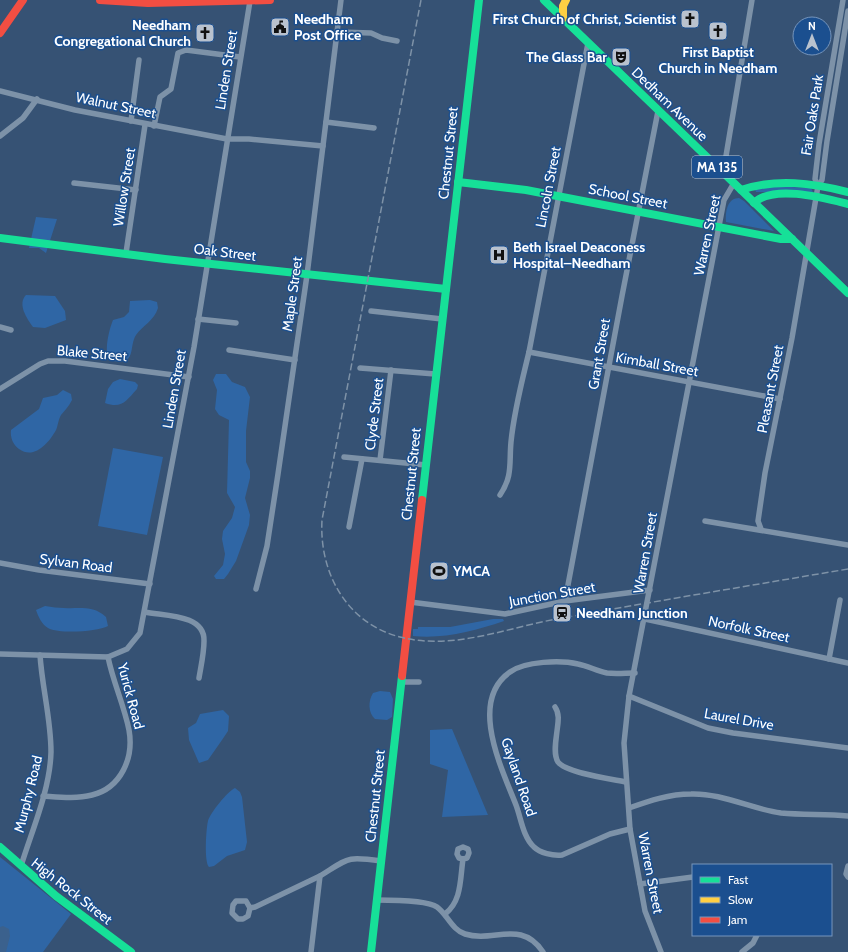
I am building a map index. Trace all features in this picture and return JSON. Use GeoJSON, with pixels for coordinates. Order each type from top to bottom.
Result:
{"type":"FeatureCollection","features":[{"type":"Feature","properties":{"kind":"main road"},"geometry":{"type":"LineString","coordinates":[[0,34],[23,0]]}},
{"type":"Feature","properties":{"kind":"main road"},"geometry":{"type":"LineString","coordinates":[[100,0],[270,0]]}},
{"type":"Feature","properties":{"kind":"main road","name":"Chestnut Street"},"geometry":{"type":"LineString","coordinates":[[371,952],[435,374],[479,0]]}},
{"type":"Feature","properties":{"kind":"main road","name":"Dedham Avenue"},"geometry":{"type":"LineString","coordinates":[[544,0],[848,293]]}},
{"type":"Feature","properties":{"kind":"main road"},"geometry":{"type":"LineString","coordinates":[[563,18],[563,6],[566,0]]}},
{"type":"Feature","properties":{"kind":"main road","name":"School Street"},"geometry":{"type":"LineString","coordinates":[[458,182],[517,188],[792,240]]}},
{"type":"Feature","properties":{"kind":"main road"},"geometry":{"type":"LineString","coordinates":[[741,190],[756,185],[772,183],[818,186],[848,192]]}},
{"type":"Feature","properties":{"kind":"main road"},"geometry":{"type":"LineString","coordinates":[[754,203],[764,196],[772,195],[817,198],[848,204]]}},
{"type":"Feature","properties":{"kind":"main road","name":"Oak Street"},"geometry":{"type":"LineString","coordinates":[[0,238],[165,259],[207,262],[446,289]]}},
{"type":"Feature","properties":{"kind":"main road","name":"High Rock Street"},"geometry":{"type":"LineString","coordinates":[[0,847],[84,918],[131,952]]}},
{"type":"Feature","properties":{"kind":"street","name":"Maple Street"},"geometry":{"type":"LineString","coordinates":[[256,589],[267,546],[295,360],[341,0]]}},
{"type":"Feature","properties":{"kind":"street"},"geometry":{"type":"LineString","coordinates":[[724,174],[752,0]]}},
{"type":"Feature","properties":{"kind":"street","name":"Fair Oaks Park"},"geometry":{"type":"LineString","coordinates":[[807,254],[817,198],[818,186],[815,179],[820,140],[843,0]]}},
{"type":"Feature","properties":{"kind":"street","name":"Linden Street"},"geometry":{"type":"LineString","coordinates":[[0,654],[108,657],[127,649],[140,633],[189,377],[250,1]]}},
{"type":"Feature","properties":{"kind":"street","name":"Fair Oaks Park"},"geometry":{"type":"LineString","coordinates":[[818,186],[822,180],[848,11]]}},
{"type":"Feature","properties":{"kind":"street"},"geometry":{"type":"LineString","coordinates":[[338,32],[371,33],[382,38],[397,41]]}},
{"type":"Feature","properties":{"kind":"street","name":"Lincoln Street"},"geometry":{"type":"LineString","coordinates":[[500,495],[508,484],[510,476],[510,454],[518,400],[529,352],[588,43]]}},
{"type":"Feature","properties":{"kind":"street"},"geometry":{"type":"LineString","coordinates":[[154,126],[160,97],[170,89],[178,53],[186,50],[240,57]]}},
{"type":"Feature","properties":{"kind":"street"},"geometry":{"type":"LineString","coordinates":[[131,121],[139,60]]}},
{"type":"Feature","properties":{"kind":"street"},"geometry":{"type":"LineString","coordinates":[[832,64],[839,65]]}},
{"type":"Feature","properties":{"kind":"street","name":"Walnut Street"},"geometry":{"type":"LineString","coordinates":[[0,91],[38,99],[75,110],[227,139],[249,139],[323,146]]}},
{"type":"Feature","properties":{"kind":"street"},"geometry":{"type":"LineString","coordinates":[[0,136],[23,118],[38,99]]}},
{"type":"Feature","properties":{"kind":"street","name":"Grant Street"},"geometry":{"type":"LineString","coordinates":[[565,601],[658,111]]}},
{"type":"Feature","properties":{"kind":"street"},"geometry":{"type":"LineString","coordinates":[[326,122],[374,128]]}},
{"type":"Feature","properties":{"kind":"street","name":"Willow Street"},"geometry":{"type":"LineString","coordinates":[[126,253],[145,124]]}},
{"type":"Feature","properties":{"kind":"street"},"geometry":{"type":"LineString","coordinates":[[820,140],[827,141]]}},
{"type":"Feature","properties":{"kind":"street"},"geometry":{"type":"LineString","coordinates":[[74,183],[136,190]]}},
{"type":"Feature","properties":{"kind":"street","name":"Warren Street"},"geometry":{"type":"LineString","coordinates":[[661,952],[648,920],[630,829],[624,733],[629,696],[635,674],[719,227],[725,198],[734,183]]}},
{"type":"Feature","properties":{"kind":"street","name":"Pleasant Street"},"geometry":{"type":"LineString","coordinates":[[761,529],[758,521],[807,254]]}},
{"type":"Feature","properties":{"kind":"street"},"geometry":{"type":"LineString","coordinates":[[371,311],[442,319]]}},
{"type":"Feature","properties":{"kind":"street"},"geometry":{"type":"LineString","coordinates":[[198,319],[236,324]]}},
{"type":"Feature","properties":{"kind":"street"},"geometry":{"type":"LineString","coordinates":[[0,327],[11,330]]}},
{"type":"Feature","properties":{"kind":"street"},"geometry":{"type":"LineString","coordinates":[[229,350],[295,360]]}},
{"type":"Feature","properties":{"kind":"street","name":"Kimball Street"},"geometry":{"type":"LineString","coordinates":[[529,352],[780,399]]}},
{"type":"Feature","properties":{"kind":"street","name":"Blake Street"},"geometry":{"type":"LineString","coordinates":[[0,389],[40,364],[48,361],[66,361],[189,377]]}},
{"type":"Feature","properties":{"kind":"street"},"geometry":{"type":"LineString","coordinates":[[360,368],[435,374]]}},
{"type":"Feature","properties":{"kind":"street","name":"Clyde Street"},"geometry":{"type":"LineString","coordinates":[[380,460],[391,370]]}},
{"type":"Feature","properties":{"kind":"street"},"geometry":{"type":"LineString","coordinates":[[344,457],[426,465]]}},
{"type":"Feature","properties":{"kind":"street"},"geometry":{"type":"LineString","coordinates":[[350,527],[362,459]]}},
{"type":"Feature","properties":{"kind":"street"},"geometry":{"type":"LineString","coordinates":[[706,521],[848,544]]}},
{"type":"Feature","properties":{"kind":"street","name":"Sylvan Road"},"geometry":{"type":"LineString","coordinates":[[0,563],[39,570],[150,584]]}},
{"type":"Feature","properties":{"kind":"street","name":"Junction Street"},"geometry":{"type":"LineString","coordinates":[[410,602],[505,614],[565,601],[650,590]]}},
{"type":"Feature","properties":{"kind":"street"},"geometry":{"type":"LineString","coordinates":[[829,659],[840,600]]}},
{"type":"Feature","properties":{"kind":"street"},"geometry":{"type":"LineString","coordinates":[[145,612],[188,620],[200,626],[203,632],[204,641],[199,678]]}},
{"type":"Feature","properties":{"kind":"street","name":"Norfolk Street"},"geometry":{"type":"LineString","coordinates":[[645,619],[848,663]]}},
{"type":"Feature","properties":{"kind":"street","name":"Murphy Road"},"geometry":{"type":"LineString","coordinates":[[21,866],[43,796],[50,764],[51,742],[40,655]]}},
{"type":"Feature","properties":{"kind":"street","name":"Yurick Road"},"geometry":{"type":"LineString","coordinates":[[43,796],[75,797],[94,794],[116,782],[123,772],[130,752],[129,731],[108,657]]}},
{"type":"Feature","properties":{"kind":"street","name":"Gayland Road"},"geometry":{"type":"LineString","coordinates":[[630,829],[610,834],[562,855],[555,856],[534,848],[525,832],[498,760],[490,720],[491,696],[496,684],[511,671],[534,664],[559,662],[577,664],[607,673],[635,674]]}},
{"type":"Feature","properties":{"kind":"street"},"geometry":{"type":"LineString","coordinates":[[401,682],[419,682]]}},
{"type":"Feature","properties":{"kind":"street","name":"Laurel Drive"},"geometry":{"type":"LineString","coordinates":[[629,696],[708,728],[733,733],[848,748]]}},
{"type":"Feature","properties":{"kind":"street"},"geometry":{"type":"LineString","coordinates":[[555,707],[559,717],[556,741],[556,756],[558,762],[574,772],[626,782]]}},
{"type":"Feature","properties":{"kind":"street"},"geometry":{"type":"LineString","coordinates":[[629,808],[670,795],[692,794],[714,796],[782,813],[848,816]]}},
{"type":"Feature","properties":{"kind":"street"},"geometry":{"type":"LineString","coordinates":[[250,908],[261,905],[320,876],[341,862],[352,858],[381,861]]}},
{"type":"Feature","properties":{"kind":"street"},"geometry":{"type":"LineString","coordinates":[[445,914],[454,906],[457,899],[463,859]]}},
{"type":"Feature","properties":{"kind":"street"},"geometry":{"type":"LineString","coordinates":[[848,866],[846,874],[848,877]]}},
{"type":"Feature","properties":{"kind":"street"},"geometry":{"type":"LineString","coordinates":[[311,952],[320,876]]}},
{"type":"Feature","properties":{"kind":"street"},"geometry":{"type":"LineString","coordinates":[[640,884],[692,877]]}},
{"type":"Feature","properties":{"kind":"street"},"geometry":{"type":"LineString","coordinates":[[376,900],[428,902],[436,906],[445,914],[454,927],[465,934],[520,934],[534,941],[544,952]]}},
{"type":"Feature","properties":{"kind":"street"},"geometry":{"type":"LineString","coordinates":[[742,952],[753,943],[756,936]]}},
{"type":"Feature","properties":{"kind":"shaded area"},"geometry":{"type":"Polygon","coordinates":[[[772,186],[811,188],[813,192],[756,192],[755,189],[772,186]]]}},
{"type":"Feature","properties":{"kind":"shaded area"},"geometry":{"type":"Polygon","coordinates":[[[739,198],[744,201],[774,231],[726,222],[726,214],[729,203],[732,200],[739,198]]]}},
{"type":"Feature","properties":{"kind":"shaded area"},"geometry":{"type":"Polygon","coordinates":[[[36,217],[57,219],[46,253],[39,248],[29,248],[36,217]]]}},
{"type":"Feature","properties":{"kind":"shaded area"},"geometry":{"type":"Polygon","coordinates":[[[26,295],[55,296],[65,311],[66,320],[45,328],[33,327],[26,316],[22,303],[26,295]]]}},
{"type":"Feature","properties":{"kind":"shaded area"},"geometry":{"type":"Polygon","coordinates":[[[150,300],[157,302],[158,308],[151,320],[136,335],[128,359],[124,361],[109,360],[107,346],[113,320],[124,317],[129,312],[130,301],[150,300]]]}},
{"type":"Feature","properties":{"kind":"shaded area"},"geometry":{"type":"Polygon","coordinates":[[[216,374],[226,374],[232,382],[245,387],[250,397],[246,431],[246,462],[250,471],[250,478],[245,498],[250,515],[249,525],[236,561],[224,579],[216,579],[214,576],[223,565],[225,554],[222,539],[223,531],[232,518],[235,507],[227,493],[229,420],[219,415],[215,409],[217,390],[213,380],[216,374]]]}},
{"type":"Feature","properties":{"kind":"shaded area"},"geometry":{"type":"Polygon","coordinates":[[[120,379],[135,382],[138,385],[137,389],[123,403],[111,405],[105,403],[108,389],[113,382],[120,379]]]}},
{"type":"Feature","properties":{"kind":"shaded area"},"geometry":{"type":"Polygon","coordinates":[[[63,390],[71,394],[72,400],[61,415],[56,430],[49,440],[45,445],[35,451],[25,452],[19,449],[12,441],[11,430],[39,409],[43,398],[57,395],[63,390]]]}},
{"type":"Feature","properties":{"kind":"shaded area"},"geometry":{"type":"Polygon","coordinates":[[[113,448],[163,457],[147,535],[98,526],[113,448]]]}},
{"type":"Feature","properties":{"kind":"shaded area"},"geometry":{"type":"Polygon","coordinates":[[[45,606],[91,609],[106,617],[108,626],[96,630],[78,632],[53,630],[44,625],[36,610],[45,606]]]}},
{"type":"Feature","properties":{"kind":"shaded area"},"geometry":{"type":"Polygon","coordinates":[[[493,619],[503,619],[504,621],[482,628],[448,635],[425,637],[413,636],[413,629],[418,629],[418,627],[450,627],[493,619]]]}},
{"type":"Feature","properties":{"kind":"shaded area"},"geometry":{"type":"Polygon","coordinates":[[[380,691],[390,692],[393,699],[392,717],[387,720],[375,719],[370,710],[371,696],[373,693],[380,691]]]}},
{"type":"Feature","properties":{"kind":"shaded area"},"geometry":{"type":"Polygon","coordinates":[[[223,710],[229,716],[228,731],[208,760],[199,763],[189,740],[188,728],[196,723],[200,714],[223,710]]]}},
{"type":"Feature","properties":{"kind":"shaded area"},"geometry":{"type":"Polygon","coordinates":[[[452,729],[488,815],[442,817],[448,770],[430,764],[430,730],[452,729]]]}},
{"type":"Feature","properties":{"kind":"shaded area"},"geometry":{"type":"Polygon","coordinates":[[[235,788],[240,792],[242,797],[247,842],[245,850],[227,856],[214,866],[209,867],[206,859],[206,838],[209,817],[228,793],[235,788]]]}},
{"type":"Feature","properties":{"kind":"shaded area"},"geometry":{"type":"Polygon","coordinates":[[[0,857],[71,914],[43,952],[0,952],[0,857]]]}},
{"type":"Feature","properties":{"kind":"shaded area"},"geometry":{"type":"Polygon","coordinates":[[[3,926],[9,929],[10,936],[6,952],[0,952],[0,927],[3,926]]]}},
{"type":"Feature","properties":{"kind":"railway"},"geometry":{"type":"LineString","coordinates":[[421,0],[322,520],[322,539],[325,558],[331,576],[340,593],[351,608],[365,620],[381,630],[400,637],[420,641],[461,640],[562,618],[848,569]]}},
{"type":"Feature","properties":{"kind":"traffic: fast"},"geometry":{"type":"LineString","coordinates":[[422,500],[479,0]]}},
{"type":"Feature","properties":{"kind":"traffic: fast"},"geometry":{"type":"LineString","coordinates":[[544,0],[848,293]]}},
{"type":"Feature","properties":{"kind":"traffic: fast"},"geometry":{"type":"LineString","coordinates":[[458,182],[526,190],[781,239],[792,239]]}},
{"type":"Feature","properties":{"kind":"traffic: fast"},"geometry":{"type":"LineString","coordinates":[[741,190],[768,184],[794,183],[821,186],[848,192]]}},
{"type":"Feature","properties":{"kind":"traffic: fast"},"geometry":{"type":"LineString","coordinates":[[754,203],[763,197],[773,194],[786,193],[813,196],[848,204]]}},
{"type":"Feature","properties":{"kind":"traffic: fast"},"geometry":{"type":"LineString","coordinates":[[0,238],[165,259],[446,289]]}},
{"type":"Feature","properties":{"kind":"traffic: fast"},"geometry":{"type":"LineString","coordinates":[[371,952],[402,676]]}},
{"type":"Feature","properties":{"kind":"traffic: fast"},"geometry":{"type":"LineString","coordinates":[[0,847],[56,896],[131,952]]}},
{"type":"Feature","properties":{"kind":"traffic: slow"},"geometry":{"type":"LineString","coordinates":[[563,18],[563,6],[566,0]]}},
{"type":"Feature","properties":{"kind":"traffic: jam"},"geometry":{"type":"LineString","coordinates":[[0,33],[23,0]]}},
{"type":"Feature","properties":{"kind":"traffic: jam"},"geometry":{"type":"LineString","coordinates":[[100,0],[148,3],[270,0]]}},
{"type":"Feature","properties":{"kind":"traffic: jam"},"geometry":{"type":"LineString","coordinates":[[402,676],[422,500]]}},
{"type":"Feature","properties":{"kind":"place","name":"First Church of Christ, Scientist"},"geometry":{"type":"Point","coordinates":[690,19]}},
{"type":"Feature","properties":{"kind":"place","name":"Needham Post Office"},"geometry":{"type":"Point","coordinates":[280,27]}},
{"type":"Feature","properties":{"kind":"place","name":"First Baptist Church in Needham"},"geometry":{"type":"Point","coordinates":[718,31]}},
{"type":"Feature","properties":{"kind":"place","name":"Needham Congregational Church"},"geometry":{"type":"Point","coordinates":[205,33]}},
{"type":"Feature","properties":{"kind":"place","name":"The Glass Bar"},"geometry":{"type":"Point","coordinates":[621,57]}},
{"type":"Feature","properties":{"kind":"place","name":"Beth Israel Deaconess Hospital–Needham"},"geometry":{"type":"Point","coordinates":[499,255]}},
{"type":"Feature","properties":{"kind":"place","name":"YMCA"},"geometry":{"type":"Point","coordinates":[439,571]}},
{"type":"Feature","properties":{"kind":"place","name":"Needham Junction"},"geometry":{"type":"Point","coordinates":[562,613]}}]}
